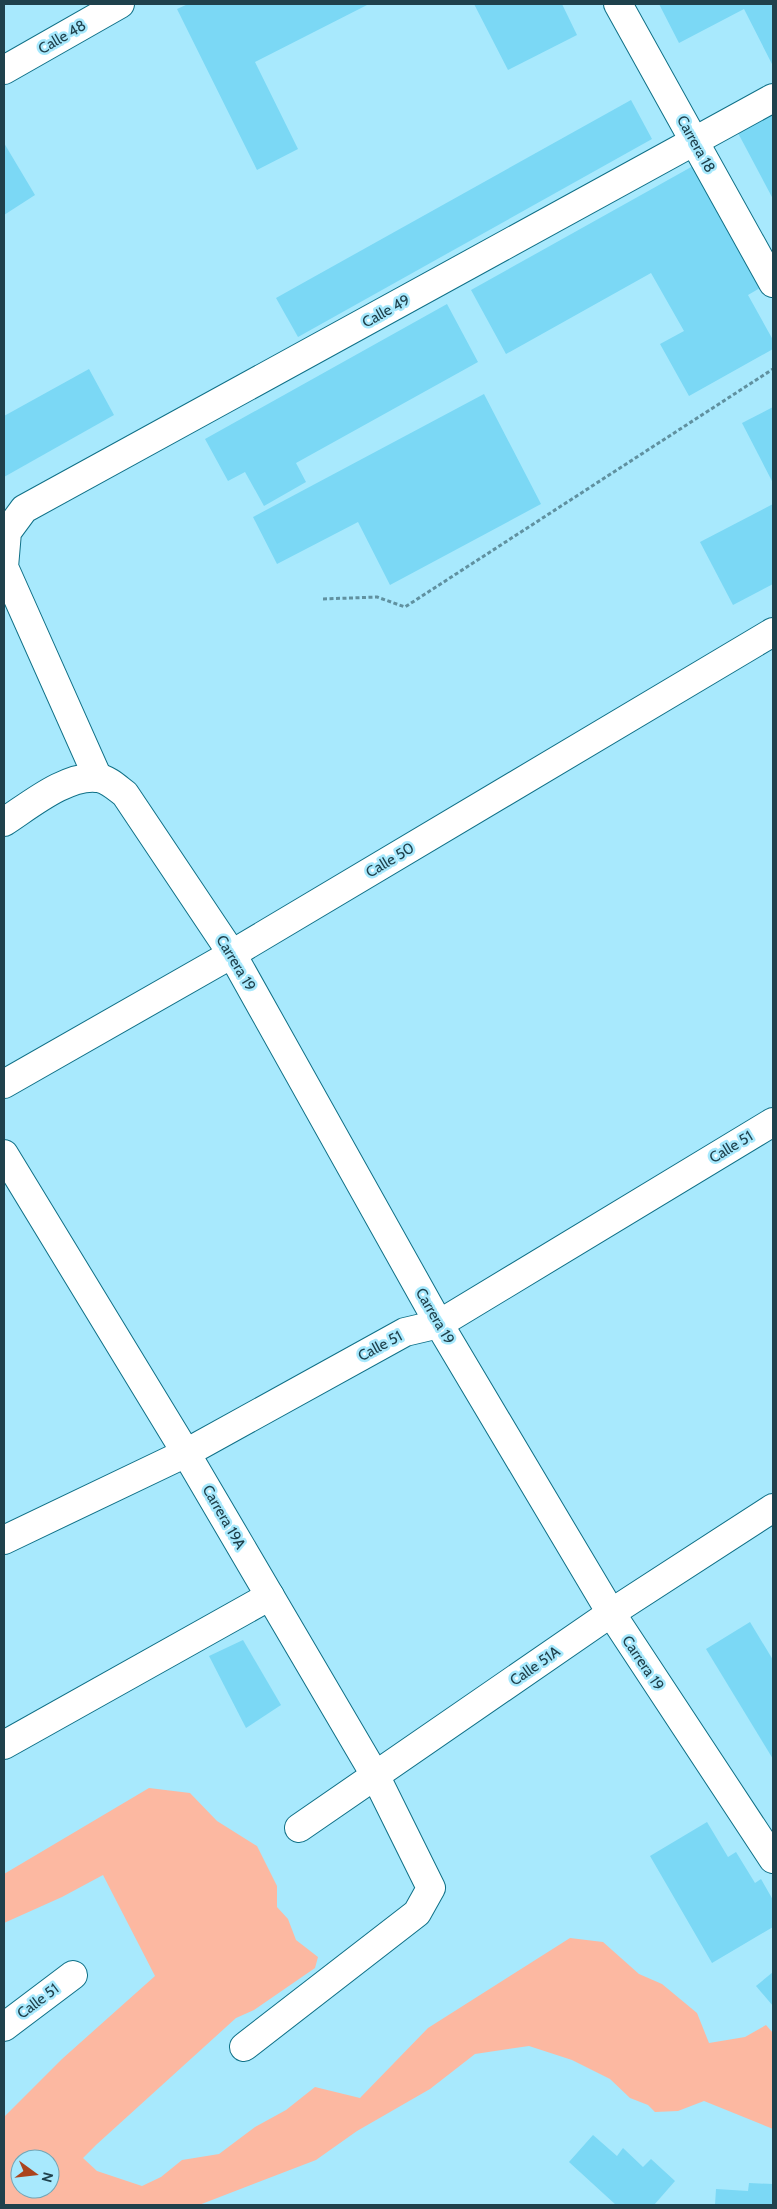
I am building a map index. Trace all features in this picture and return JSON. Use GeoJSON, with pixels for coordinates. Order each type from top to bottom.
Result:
{"type":"FeatureCollection","features":[{"type":"Feature","properties":{"kind":"street","name":"Calle 48"},"geometry":{"type":"LineString","coordinates":[[4,70],[120,4]]}},
{"type":"Feature","properties":{"kind":"street","name":"Carrera 18"},"geometry":{"type":"LineString","coordinates":[[618,4],[773,284]]}},
{"type":"Feature","properties":{"kind":"street","name":"Calle 49"},"geometry":{"type":"LineString","coordinates":[[98,778],[4,567],[7,532],[24,509],[696,143],[773,98]]}},
{"type":"Feature","properties":{"kind":"street","name":"Calle 50"},"geometry":{"type":"LineString","coordinates":[[4,1084],[232,954],[773,632]]}},
{"type":"Feature","properties":{"kind":"street"},"geometry":{"type":"LineString","coordinates":[[4,822],[69,781],[98,778]]}},
{"type":"Feature","properties":{"kind":"street","name":"Carrera 19"},"geometry":{"type":"LineString","coordinates":[[98,778],[108,782],[125,794],[232,954],[439,1324],[610,1614],[773,1859]]}},
{"type":"Feature","properties":{"kind":"street","name":"Calle 51"},"geometry":{"type":"LineString","coordinates":[[5,1535],[186,1453],[405,1332],[439,1324],[773,1122]]}},
{"type":"Feature","properties":{"kind":"street","name":"Carrera 19A"},"geometry":{"type":"LineString","coordinates":[[4,1154],[186,1453],[375,1775],[431,1888],[417,1913],[244,2047]]}},
{"type":"Feature","properties":{"kind":"street","name":"Calle 51A"},"geometry":{"type":"LineString","coordinates":[[299,1828],[610,1614],[773,1508]]}},
{"type":"Feature","properties":{"kind":"street"},"geometry":{"type":"LineString","coordinates":[[4,1745],[270,1596]]}},
{"type":"Feature","properties":{"kind":"street","name":"Calle 51"},"geometry":{"type":"LineString","coordinates":[[4,2027],[73,1975]]}},
{"type":"Feature","properties":{"kind":"path"},"geometry":{"type":"LineString","coordinates":[[323,599],[377,597],[405,607],[773,369]]}},
{"type":"Feature","properties":{"kind":"shaded area"},"geometry":{"type":"Polygon","coordinates":[[[149,1788],[190,1793],[217,1821],[257,1846],[277,1886],[277,1907],[288,1919],[296,1940],[318,1957],[315,1968],[254,2010],[236,2018],[83,2158],[97,2171],[142,2186],[161,2177],[182,2160],[219,2154],[255,2127],[286,2110],[315,2087],[360,2098],[428,2028],[570,1938],[603,1942],[639,1974],[662,1984],[697,2013],[709,2043],[745,2037],[766,2025],[773,2033],[773,2129],[704,2101],[678,2111],[655,2112],[648,2105],[630,2098],[610,2079],[572,2060],[529,2046],[475,2054],[430,2089],[357,2131],[316,2160],[199,2205],[4,2205],[4,2117],[62,2059],[155,1976],[103,1875],[62,1897],[4,1923],[4,1874],[149,1788]]]}},
{"type":"Feature","properties":{"kind":"building"},"geometry":{"type":"Polygon","coordinates":[[[188,4],[369,4],[255,62],[298,149],[257,170],[177,9],[188,4]]]}},
{"type":"Feature","properties":{"kind":"building"},"geometry":{"type":"Polygon","coordinates":[[[474,4],[562,4],[577,35],[508,70],[474,4]]]}},
{"type":"Feature","properties":{"kind":"building"},"geometry":{"type":"Polygon","coordinates":[[[659,4],[773,4],[773,66],[744,9],[679,43],[659,4]]]}},
{"type":"Feature","properties":{"kind":"building"},"geometry":{"type":"Polygon","coordinates":[[[631,100],[652,139],[298,337],[276,298],[631,100]]]}},
{"type":"Feature","properties":{"kind":"building"},"geometry":{"type":"Polygon","coordinates":[[[773,114],[773,199],[738,133],[773,114]]]}},
{"type":"Feature","properties":{"kind":"building"},"geometry":{"type":"Polygon","coordinates":[[[4,143],[35,195],[4,215],[4,143]]]}},
{"type":"Feature","properties":{"kind":"building"},"geometry":{"type":"Polygon","coordinates":[[[693,166],[760,288],[748,295],[773,340],[773,349],[689,396],[660,344],[684,331],[651,273],[506,354],[471,290],[693,166]]]}},
{"type":"Feature","properties":{"kind":"building"},"geometry":{"type":"Polygon","coordinates":[[[447,304],[478,362],[296,463],[306,482],[264,506],[245,472],[228,481],[205,439],[447,304]]]}},
{"type":"Feature","properties":{"kind":"building"},"geometry":{"type":"Polygon","coordinates":[[[89,369],[114,415],[4,477],[4,416],[89,369]]]}},
{"type":"Feature","properties":{"kind":"building"},"geometry":{"type":"Polygon","coordinates":[[[484,394],[541,504],[390,585],[358,522],[277,564],[253,517],[484,394]]]}},
{"type":"Feature","properties":{"kind":"building"},"geometry":{"type":"Polygon","coordinates":[[[773,407],[773,483],[742,423],[773,407]]]}},
{"type":"Feature","properties":{"kind":"building"},"geometry":{"type":"Polygon","coordinates":[[[773,504],[773,584],[733,605],[700,542],[773,504]]]}},
{"type":"Feature","properties":{"kind":"building"},"geometry":{"type":"Polygon","coordinates":[[[750,1622],[773,1660],[773,1759],[706,1649],[750,1622]]]}},
{"type":"Feature","properties":{"kind":"building"},"geometry":{"type":"Polygon","coordinates":[[[243,1640],[281,1705],[246,1728],[209,1656],[243,1640]]]}},
{"type":"Feature","properties":{"kind":"building"},"geometry":{"type":"Polygon","coordinates":[[[707,1822],[728,1857],[736,1852],[755,1883],[761,1879],[773,1900],[773,1927],[712,1963],[650,1856],[707,1822]]]}},
{"type":"Feature","properties":{"kind":"building"},"geometry":{"type":"Polygon","coordinates":[[[773,1972],[773,2006],[756,1986],[773,1972]]]}},
{"type":"Feature","properties":{"kind":"building"},"geometry":{"type":"Polygon","coordinates":[[[593,2135],[617,2156],[623,2148],[643,2167],[651,2159],[675,2181],[654,2205],[616,2205],[569,2162],[593,2135]]]}},
{"type":"Feature","properties":{"kind":"building"},"geometry":{"type":"Polygon","coordinates":[[[749,2183],[773,2184],[773,2205],[715,2205],[716,2189],[748,2191],[749,2183]]]}}]}
